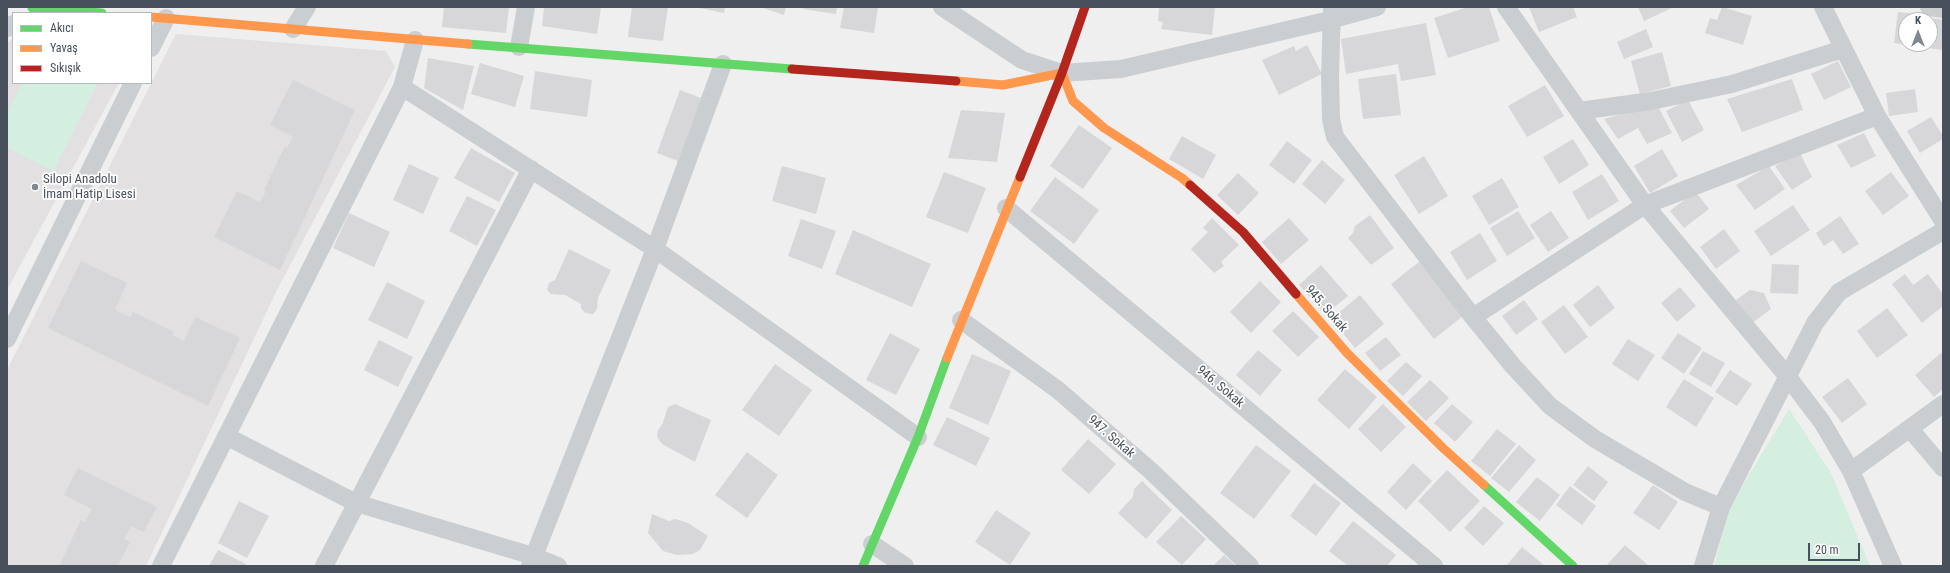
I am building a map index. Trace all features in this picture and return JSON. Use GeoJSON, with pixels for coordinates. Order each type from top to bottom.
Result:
{"type":"FeatureCollection","features":[{"type":"Feature","properties":{"kind":"street"},"geometry":{"type":"LineString","coordinates":[[293,29],[307,7]]}},
{"type":"Feature","properties":{"kind":"street"},"geometry":{"type":"LineString","coordinates":[[519,47],[526,7]]}},
{"type":"Feature","properties":{"kind":"street"},"geometry":{"type":"LineString","coordinates":[[942,7],[1022,60],[1062,73]]}},
{"type":"Feature","properties":{"kind":"street"},"geometry":{"type":"LineString","coordinates":[[863,566],[918,437],[961,320],[1062,73],[1085,7]]}},
{"type":"Feature","properties":{"kind":"street"},"geometry":{"type":"LineString","coordinates":[[152,44],[158,17],[415,40],[1003,85],[1062,73],[1121,69],[1331,14],[1377,7]]}},
{"type":"Feature","properties":{"kind":"street"},"geometry":{"type":"LineString","coordinates":[[1506,7],[1645,205],[1788,377],[1822,422],[1851,471],[1893,566]]}},
{"type":"Feature","properties":{"kind":"street"},"geometry":{"type":"LineString","coordinates":[[1823,7],[1877,116],[1943,221]]}},
{"type":"Feature","properties":{"kind":"street"},"geometry":{"type":"LineString","coordinates":[[1929,7],[1943,9]]}},
{"type":"Feature","properties":{"kind":"street"},"geometry":{"type":"LineString","coordinates":[[29,10],[78,12]]}},
{"type":"Feature","properties":{"kind":"street"},"geometry":{"type":"LineString","coordinates":[[1331,14],[1331,119],[1334,137],[1473,317],[1550,406],[1608,447],[1685,492],[1721,507]]}},
{"type":"Feature","properties":{"kind":"street"},"geometry":{"type":"LineString","coordinates":[[161,566],[402,87],[415,40]]}},
{"type":"Feature","properties":{"kind":"street"},"geometry":{"type":"LineString","coordinates":[[1579,111],[1651,101],[1732,84],[1844,49]]}},
{"type":"Feature","properties":{"kind":"street"},"geometry":{"type":"LineString","coordinates":[[531,561],[655,249],[723,64]]}},
{"type":"Feature","properties":{"kind":"street","name":"945. Sokak"},"geometry":{"type":"LineString","coordinates":[[1062,73],[1074,102],[1104,128],[1182,178],[1243,232],[1347,353],[1443,448],[1573,566]]}},
{"type":"Feature","properties":{"kind":"street"},"geometry":{"type":"LineString","coordinates":[[7,339],[134,84]]}},
{"type":"Feature","properties":{"kind":"street"},"geometry":{"type":"LineString","coordinates":[[402,87],[655,249],[918,437]]}},
{"type":"Feature","properties":{"kind":"street"},"geometry":{"type":"LineString","coordinates":[[1473,317],[1645,205],[1877,116]]}},
{"type":"Feature","properties":{"kind":"street"},"geometry":{"type":"LineString","coordinates":[[324,566],[531,169]]}},
{"type":"Feature","properties":{"kind":"street","name":"946. Sokak"},"geometry":{"type":"LineString","coordinates":[[1006,208],[1434,566]]}},
{"type":"Feature","properties":{"kind":"street"},"geometry":{"type":"LineString","coordinates":[[1703,566],[1721,507],[1815,323],[1839,292],[1943,231]]}},
{"type":"Feature","properties":{"kind":"street","name":"947. Sokak"},"geometry":{"type":"LineString","coordinates":[[961,320],[1058,390],[1151,471],[1250,566]]}},
{"type":"Feature","properties":{"kind":"street"},"geometry":{"type":"LineString","coordinates":[[1851,471],[1943,404]]}},
{"type":"Feature","properties":{"kind":"street"},"geometry":{"type":"LineString","coordinates":[[1910,429],[1943,468]]}},
{"type":"Feature","properties":{"kind":"street"},"geometry":{"type":"LineString","coordinates":[[226,436],[356,503],[531,561],[558,566]]}},
{"type":"Feature","properties":{"kind":"street"},"geometry":{"type":"LineString","coordinates":[[872,544],[905,566]]}},
{"type":"Feature","properties":{"kind":"shaded area"},"geometry":{"type":"Polygon","coordinates":[[[176,34],[386,51],[395,67],[278,288],[146,566],[7,566],[7,370],[176,34]]]}},
{"type":"Feature","properties":{"kind":"shaded area","name":"Silopi Anadolu İmam Hatip Lisesi"},"geometry":{"type":"Polygon","coordinates":[[[12,39],[12,84],[118,84],[7,290],[7,43],[12,39]]]}},
{"type":"Feature","properties":{"kind":"green space"},"geometry":{"type":"Polygon","coordinates":[[[22,84],[97,84],[53,171],[7,148],[7,113],[22,84]]]}},
{"type":"Feature","properties":{"kind":"green space"},"geometry":{"type":"Polygon","coordinates":[[[1789,409],[1831,473],[1870,566],[1714,566],[1730,506],[1789,409]]]}},
{"type":"Feature","properties":{"kind":"building"},"geometry":{"type":"Polygon","coordinates":[[[444,7],[509,7],[506,33],[442,27],[444,7]]]}},
{"type":"Feature","properties":{"kind":"building"},"geometry":{"type":"Polygon","coordinates":[[[544,7],[601,7],[597,34],[542,26],[544,7]]]}},
{"type":"Feature","properties":{"kind":"building"},"geometry":{"type":"Polygon","coordinates":[[[632,7],[668,7],[663,41],[628,37],[632,7]]]}},
{"type":"Feature","properties":{"kind":"building"},"geometry":{"type":"Polygon","coordinates":[[[695,7],[725,7],[724,13],[695,7]]]}},
{"type":"Feature","properties":{"kind":"building"},"geometry":{"type":"Polygon","coordinates":[[[760,7],[786,7],[784,15],[760,7]]]}},
{"type":"Feature","properties":{"kind":"building"},"geometry":{"type":"Polygon","coordinates":[[[803,7],[837,7],[836,14],[803,9],[803,7]]]}},
{"type":"Feature","properties":{"kind":"building"},"geometry":{"type":"Polygon","coordinates":[[[844,7],[878,7],[874,33],[840,28],[844,7]]]}},
{"type":"Feature","properties":{"kind":"building"},"geometry":{"type":"Polygon","coordinates":[[[1159,7],[1215,7],[1212,35],[1161,29],[1163,22],[1158,21],[1159,7]]]}},
{"type":"Feature","properties":{"kind":"building"},"geometry":{"type":"Polygon","coordinates":[[[1468,7],[1489,7],[1500,41],[1448,58],[1434,18],[1468,7]]]}},
{"type":"Feature","properties":{"kind":"building"},"geometry":{"type":"Polygon","coordinates":[[[1529,7],[1573,7],[1577,17],[1539,32],[1529,7]]]}},
{"type":"Feature","properties":{"kind":"building"},"geometry":{"type":"Polygon","coordinates":[[[1638,7],[1674,7],[1644,21],[1638,7]]]}},
{"type":"Feature","properties":{"kind":"building"},"geometry":{"type":"Polygon","coordinates":[[[1722,7],[1752,16],[1743,45],[1705,33],[1710,18],[1717,20],[1722,7]]]}},
{"type":"Feature","properties":{"kind":"building"},"geometry":{"type":"Polygon","coordinates":[[[1898,12],[1898,44],[1894,43],[1898,12]]]}},
{"type":"Feature","properties":{"kind":"building"},"geometry":{"type":"Polygon","coordinates":[[[1938,19],[1943,20],[1943,50],[1938,49],[1938,19]]]}},
{"type":"Feature","properties":{"kind":"building"},"geometry":{"type":"Polygon","coordinates":[[[1426,23],[1436,75],[1401,81],[1398,64],[1346,74],[1341,39],[1426,23]]]}},
{"type":"Feature","properties":{"kind":"building"},"geometry":{"type":"Polygon","coordinates":[[[1646,29],[1653,47],[1624,59],[1617,42],[1646,29]]]}},
{"type":"Feature","properties":{"kind":"building"},"geometry":{"type":"Polygon","coordinates":[[[1307,45],[1322,74],[1279,95],[1262,60],[1294,46],[1296,51],[1307,45]]]}},
{"type":"Feature","properties":{"kind":"building"},"geometry":{"type":"Polygon","coordinates":[[[1662,52],[1671,86],[1640,94],[1631,61],[1662,52]]]}},
{"type":"Feature","properties":{"kind":"building"},"geometry":{"type":"Polygon","coordinates":[[[428,58],[474,66],[463,110],[424,88],[428,58]]]}},
{"type":"Feature","properties":{"kind":"building"},"geometry":{"type":"Polygon","coordinates":[[[1838,61],[1851,87],[1824,100],[1811,74],[1838,61]]]}},
{"type":"Feature","properties":{"kind":"building"},"geometry":{"type":"Polygon","coordinates":[[[480,63],[524,76],[515,107],[471,94],[480,63]]]}},
{"type":"Feature","properties":{"kind":"building"},"geometry":{"type":"Polygon","coordinates":[[[535,71],[592,80],[587,117],[530,109],[535,71]]]}},
{"type":"Feature","properties":{"kind":"building"},"geometry":{"type":"Polygon","coordinates":[[[1396,74],[1401,115],[1363,119],[1358,79],[1396,74]]]}},
{"type":"Feature","properties":{"kind":"building"},"geometry":{"type":"Polygon","coordinates":[[[1792,79],[1803,110],[1742,132],[1727,99],[1792,79]]]}},
{"type":"Feature","properties":{"kind":"building"},"geometry":{"type":"Polygon","coordinates":[[[293,80],[355,110],[280,270],[214,237],[237,191],[260,202],[266,191],[264,190],[285,146],[287,148],[293,137],[270,125],[293,80]]]}},
{"type":"Feature","properties":{"kind":"building"},"geometry":{"type":"Polygon","coordinates":[[[1545,85],[1564,116],[1527,137],[1508,106],[1545,85]]]}},
{"type":"Feature","properties":{"kind":"building"},"geometry":{"type":"Polygon","coordinates":[[[1915,89],[1918,112],[1889,116],[1886,93],[1915,89]]]}},
{"type":"Feature","properties":{"kind":"building"},"geometry":{"type":"Polygon","coordinates":[[[680,90],[701,98],[678,161],[657,153],[680,90]]]}},
{"type":"Feature","properties":{"kind":"building"},"geometry":{"type":"Polygon","coordinates":[[[1688,100],[1704,130],[1682,142],[1666,111],[1688,100]]]}},
{"type":"Feature","properties":{"kind":"building"},"geometry":{"type":"Polygon","coordinates":[[[1659,108],[1672,133],[1647,144],[1638,128],[1618,139],[1604,119],[1629,112],[1659,108]]]}},
{"type":"Feature","properties":{"kind":"building"},"geometry":{"type":"Polygon","coordinates":[[[961,110],[1005,113],[997,162],[948,158],[961,110]]]}},
{"type":"Feature","properties":{"kind":"building"},"geometry":{"type":"Polygon","coordinates":[[[1931,117],[1943,136],[1943,139],[1920,153],[1907,131],[1931,117]]]}},
{"type":"Feature","properties":{"kind":"building"},"geometry":{"type":"Polygon","coordinates":[[[1079,125],[1112,148],[1083,189],[1050,166],[1079,125]]]}},
{"type":"Feature","properties":{"kind":"building"},"geometry":{"type":"Polygon","coordinates":[[[1864,133],[1876,156],[1851,168],[1837,145],[1864,133]]]}},
{"type":"Feature","properties":{"kind":"building"},"geometry":{"type":"Polygon","coordinates":[[[1182,136],[1216,155],[1203,179],[1169,159],[1182,136]]]}},
{"type":"Feature","properties":{"kind":"building"},"geometry":{"type":"Polygon","coordinates":[[[1573,139],[1589,165],[1559,184],[1543,157],[1573,139]]]}},
{"type":"Feature","properties":{"kind":"building"},"geometry":{"type":"Polygon","coordinates":[[[1287,141],[1312,160],[1294,184],[1269,165],[1287,141]]]}},
{"type":"Feature","properties":{"kind":"building"},"geometry":{"type":"Polygon","coordinates":[[[471,148],[515,173],[499,202],[454,178],[471,148]]]}},
{"type":"Feature","properties":{"kind":"building"},"geometry":{"type":"Polygon","coordinates":[[[1662,149],[1678,176],[1650,193],[1634,166],[1662,149]]]}},
{"type":"Feature","properties":{"kind":"building"},"geometry":{"type":"Polygon","coordinates":[[[1800,153],[1812,177],[1792,190],[1775,166],[1800,153]]]}},
{"type":"Feature","properties":{"kind":"building"},"geometry":{"type":"Polygon","coordinates":[[[1424,156],[1448,196],[1419,214],[1394,175],[1424,156]]]}},
{"type":"Feature","properties":{"kind":"building"},"geometry":{"type":"Polygon","coordinates":[[[1322,160],[1345,180],[1325,204],[1302,184],[1322,160]]]}},
{"type":"Feature","properties":{"kind":"building"},"geometry":{"type":"Polygon","coordinates":[[[409,164],[439,178],[423,214],[393,200],[409,164]]]}},
{"type":"Feature","properties":{"kind":"building"},"geometry":{"type":"Polygon","coordinates":[[[782,166],[826,178],[816,214],[772,201],[782,166]]]}},
{"type":"Feature","properties":{"kind":"building"},"geometry":{"type":"Polygon","coordinates":[[[1769,166],[1785,189],[1755,210],[1736,185],[1769,166]]]}},
{"type":"Feature","properties":{"kind":"building"},"geometry":{"type":"Polygon","coordinates":[[[944,172],[986,188],[968,233],[926,217],[944,172]]]}},
{"type":"Feature","properties":{"kind":"building"},"geometry":{"type":"Polygon","coordinates":[[[1891,172],[1909,196],[1883,215],[1865,191],[1891,172]]]}},
{"type":"Feature","properties":{"kind":"building"},"geometry":{"type":"Polygon","coordinates":[[[1238,173],[1259,193],[1238,215],[1217,195],[1238,173]]]}},
{"type":"Feature","properties":{"kind":"building"},"geometry":{"type":"Polygon","coordinates":[[[1602,174],[1619,201],[1588,220],[1572,192],[1602,174]]]}},
{"type":"Feature","properties":{"kind":"building"},"geometry":{"type":"Polygon","coordinates":[[[1055,177],[1099,210],[1074,244],[1030,211],[1055,177]]]}},
{"type":"Feature","properties":{"kind":"building"},"geometry":{"type":"Polygon","coordinates":[[[1502,178],[1519,207],[1489,225],[1472,196],[1502,178]]]}},
{"type":"Feature","properties":{"kind":"building"},"geometry":{"type":"Polygon","coordinates":[[[1695,191],[1709,209],[1684,228],[1670,211],[1695,191]]]}},
{"type":"Feature","properties":{"kind":"building"},"geometry":{"type":"Polygon","coordinates":[[[467,196],[496,210],[477,246],[449,231],[467,196]]]}},
{"type":"Feature","properties":{"kind":"building"},"geometry":{"type":"Polygon","coordinates":[[[1793,205],[1810,230],[1771,256],[1754,231],[1793,205]]]}},
{"type":"Feature","properties":{"kind":"building"},"geometry":{"type":"Polygon","coordinates":[[[1518,211],[1535,238],[1507,256],[1490,228],[1518,211]]]}},
{"type":"Feature","properties":{"kind":"building"},"geometry":{"type":"Polygon","coordinates":[[[1551,211],[1569,238],[1548,252],[1530,225],[1551,211]]]}},
{"type":"Feature","properties":{"kind":"building"},"geometry":{"type":"Polygon","coordinates":[[[349,213],[390,232],[374,267],[333,248],[349,213]]]}},
{"type":"Feature","properties":{"kind":"building"},"geometry":{"type":"Polygon","coordinates":[[[1370,215],[1394,248],[1371,265],[1348,238],[1353,233],[1355,226],[1370,215]]]}},
{"type":"Feature","properties":{"kind":"building"},"geometry":{"type":"Polygon","coordinates":[[[1840,216],[1859,244],[1843,254],[1833,240],[1824,246],[1816,233],[1840,216]]]}},
{"type":"Feature","properties":{"kind":"building"},"geometry":{"type":"Polygon","coordinates":[[[1212,218],[1239,245],[1221,262],[1224,266],[1214,273],[1191,249],[1208,232],[1203,228],[1212,218]]]}},
{"type":"Feature","properties":{"kind":"building"},"geometry":{"type":"Polygon","coordinates":[[[1289,218],[1309,240],[1281,264],[1262,242],[1289,218]]]}},
{"type":"Feature","properties":{"kind":"building"},"geometry":{"type":"Polygon","coordinates":[[[801,219],[836,231],[822,269],[788,256],[801,219]]]}},
{"type":"Feature","properties":{"kind":"building"},"geometry":{"type":"Polygon","coordinates":[[[1724,229],[1740,251],[1716,269],[1700,247],[1724,229]]]}},
{"type":"Feature","properties":{"kind":"building"},"geometry":{"type":"Polygon","coordinates":[[[853,230],[931,264],[912,307],[835,274],[853,230]]]}},
{"type":"Feature","properties":{"kind":"building"},"geometry":{"type":"Polygon","coordinates":[[[1480,233],[1497,261],[1467,280],[1450,252],[1480,233]]]}},
{"type":"Feature","properties":{"kind":"building"},"geometry":{"type":"Polygon","coordinates":[[[569,249],[611,270],[598,298],[597,309],[593,314],[585,313],[581,308],[581,304],[565,295],[551,294],[547,290],[549,283],[555,280],[569,249]]]}},
{"type":"Feature","properties":{"kind":"building"},"geometry":{"type":"Polygon","coordinates":[[[81,261],[127,283],[115,310],[130,317],[133,312],[174,332],[172,335],[184,341],[195,317],[240,338],[208,406],[48,328],[81,261]]]}},
{"type":"Feature","properties":{"kind":"building"},"geometry":{"type":"Polygon","coordinates":[[[1420,261],[1463,316],[1434,339],[1391,284],[1420,261]]]}},
{"type":"Feature","properties":{"kind":"building"},"geometry":{"type":"Polygon","coordinates":[[[1772,264],[1799,265],[1798,294],[1770,293],[1772,264]]]}},
{"type":"Feature","properties":{"kind":"building"},"geometry":{"type":"Polygon","coordinates":[[[1321,265],[1348,296],[1325,315],[1299,285],[1321,265]]]}},
{"type":"Feature","properties":{"kind":"building"},"geometry":{"type":"Polygon","coordinates":[[[1905,274],[1913,285],[1928,274],[1943,294],[1943,306],[1922,323],[1892,284],[1905,274]]]}},
{"type":"Feature","properties":{"kind":"building"},"geometry":{"type":"Polygon","coordinates":[[[1260,281],[1281,302],[1251,333],[1230,312],[1260,281]]]}},
{"type":"Feature","properties":{"kind":"building"},"geometry":{"type":"Polygon","coordinates":[[[387,282],[425,301],[407,339],[368,320],[387,282]]]}},
{"type":"Feature","properties":{"kind":"building"},"geometry":{"type":"Polygon","coordinates":[[[1598,285],[1615,308],[1590,327],[1573,305],[1598,285]]]}},
{"type":"Feature","properties":{"kind":"building"},"geometry":{"type":"Polygon","coordinates":[[[1680,287],[1696,306],[1677,322],[1661,303],[1680,287]]]}},
{"type":"Feature","properties":{"kind":"building"},"geometry":{"type":"Polygon","coordinates":[[[1750,290],[1764,293],[1771,309],[1752,323],[1736,300],[1750,290]]]}},
{"type":"Feature","properties":{"kind":"building"},"geometry":{"type":"Polygon","coordinates":[[[1360,295],[1384,324],[1355,348],[1331,319],[1360,295]]]}},
{"type":"Feature","properties":{"kind":"building"},"geometry":{"type":"Polygon","coordinates":[[[1524,300],[1538,319],[1516,335],[1502,316],[1524,300]]]}},
{"type":"Feature","properties":{"kind":"building"},"geometry":{"type":"Polygon","coordinates":[[[1564,305],[1588,337],[1565,354],[1541,322],[1564,305]]]}},
{"type":"Feature","properties":{"kind":"building"},"geometry":{"type":"Polygon","coordinates":[[[1887,308],[1908,335],[1877,358],[1857,331],[1887,308]]]}},
{"type":"Feature","properties":{"kind":"building"},"geometry":{"type":"Polygon","coordinates":[[[1293,311],[1319,337],[1298,357],[1272,331],[1293,311]]]}},
{"type":"Feature","properties":{"kind":"building"},"geometry":{"type":"Polygon","coordinates":[[[890,333],[920,349],[896,395],[866,380],[890,333]]]}},
{"type":"Feature","properties":{"kind":"building"},"geometry":{"type":"Polygon","coordinates":[[[1678,333],[1702,348],[1684,374],[1661,358],[1678,333]]]}},
{"type":"Feature","properties":{"kind":"building"},"geometry":{"type":"Polygon","coordinates":[[[1386,337],[1401,355],[1380,371],[1365,353],[1386,337]]]}},
{"type":"Feature","properties":{"kind":"building"},"geometry":{"type":"Polygon","coordinates":[[[1628,339],[1655,355],[1638,381],[1612,364],[1628,339]]]}},
{"type":"Feature","properties":{"kind":"building"},"geometry":{"type":"Polygon","coordinates":[[[379,340],[413,357],[398,387],[364,370],[379,340]]]}},
{"type":"Feature","properties":{"kind":"building"},"geometry":{"type":"Polygon","coordinates":[[[1258,350],[1282,370],[1260,396],[1236,375],[1258,350]]]}},
{"type":"Feature","properties":{"kind":"building"},"geometry":{"type":"Polygon","coordinates":[[[1703,351],[1725,363],[1711,387],[1689,374],[1703,351]]]}},
{"type":"Feature","properties":{"kind":"building"},"geometry":{"type":"Polygon","coordinates":[[[1941,353],[1943,355],[1943,389],[1934,397],[1915,375],[1941,353]]]}},
{"type":"Feature","properties":{"kind":"building"},"geometry":{"type":"Polygon","coordinates":[[[972,354],[1011,371],[988,425],[949,408],[972,354]]]}},
{"type":"Feature","properties":{"kind":"building"},"geometry":{"type":"Polygon","coordinates":[[[1406,362],[1422,376],[1403,396],[1387,381],[1406,362]]]}},
{"type":"Feature","properties":{"kind":"building"},"geometry":{"type":"Polygon","coordinates":[[[775,364],[812,390],[779,436],[742,410],[775,364]]]}},
{"type":"Feature","properties":{"kind":"building"},"geometry":{"type":"Polygon","coordinates":[[[1345,369],[1377,397],[1349,429],[1317,400],[1345,369]]]}},
{"type":"Feature","properties":{"kind":"building"},"geometry":{"type":"Polygon","coordinates":[[[1730,370],[1752,384],[1737,406],[1715,392],[1730,370]]]}},
{"type":"Feature","properties":{"kind":"building"},"geometry":{"type":"Polygon","coordinates":[[[1848,378],[1867,404],[1842,423],[1822,397],[1848,378]]]}},
{"type":"Feature","properties":{"kind":"building"},"geometry":{"type":"Polygon","coordinates":[[[1684,379],[1714,398],[1696,427],[1666,407],[1684,379]]]}},
{"type":"Feature","properties":{"kind":"building"},"geometry":{"type":"Polygon","coordinates":[[[1430,380],[1449,398],[1426,421],[1407,402],[1430,380]]]}},
{"type":"Feature","properties":{"kind":"building"},"geometry":{"type":"Polygon","coordinates":[[[675,404],[711,420],[695,462],[662,444],[657,437],[658,430],[662,425],[668,407],[675,404]]]}},
{"type":"Feature","properties":{"kind":"building"},"geometry":{"type":"Polygon","coordinates":[[[1383,404],[1406,427],[1381,452],[1358,429],[1383,404]]]}},
{"type":"Feature","properties":{"kind":"building"},"geometry":{"type":"Polygon","coordinates":[[[1452,404],[1473,422],[1455,442],[1434,423],[1452,404]]]}},
{"type":"Feature","properties":{"kind":"building"},"geometry":{"type":"Polygon","coordinates":[[[947,417],[990,438],[976,466],[933,445],[947,417]]]}},
{"type":"Feature","properties":{"kind":"building"},"geometry":{"type":"Polygon","coordinates":[[[1497,429],[1516,444],[1490,476],[1471,461],[1497,429]]]}},
{"type":"Feature","properties":{"kind":"building"},"geometry":{"type":"Polygon","coordinates":[[[1088,439],[1116,464],[1089,494],[1061,470],[1088,439]]]}},
{"type":"Feature","properties":{"kind":"building"},"geometry":{"type":"Polygon","coordinates":[[[1256,445],[1291,471],[1254,519],[1220,493],[1256,445]]]}},
{"type":"Feature","properties":{"kind":"building"},"geometry":{"type":"Polygon","coordinates":[[[1519,445],[1536,460],[1509,492],[1491,478],[1519,445]]]}},
{"type":"Feature","properties":{"kind":"building"},"geometry":{"type":"Polygon","coordinates":[[[747,452],[778,475],[747,518],[715,495],[747,452]]]}},
{"type":"Feature","properties":{"kind":"building"},"geometry":{"type":"Polygon","coordinates":[[[1413,463],[1432,481],[1406,510],[1387,492],[1413,463]]]}},
{"type":"Feature","properties":{"kind":"building"},"geometry":{"type":"Polygon","coordinates":[[[1588,466],[1608,482],[1594,501],[1573,485],[1588,466]]]}},
{"type":"Feature","properties":{"kind":"building"},"geometry":{"type":"Polygon","coordinates":[[[78,468],[157,507],[144,532],[131,526],[124,539],[130,542],[118,566],[59,566],[81,520],[85,522],[92,509],[64,495],[78,468]]]}},
{"type":"Feature","properties":{"kind":"building"},"geometry":{"type":"Polygon","coordinates":[[[1447,470],[1480,501],[1450,532],[1418,501],[1447,470]]]}},
{"type":"Feature","properties":{"kind":"building"},"geometry":{"type":"Polygon","coordinates":[[[1537,477],[1560,495],[1540,521],[1516,502],[1537,477]]]}},
{"type":"Feature","properties":{"kind":"building"},"geometry":{"type":"Polygon","coordinates":[[[1142,481],[1172,510],[1146,539],[1118,513],[1133,497],[1134,489],[1142,481]]]}},
{"type":"Feature","properties":{"kind":"building"},"geometry":{"type":"Polygon","coordinates":[[[1314,483],[1341,503],[1316,536],[1290,516],[1314,483]]]}},
{"type":"Feature","properties":{"kind":"building"},"geometry":{"type":"Polygon","coordinates":[[[1653,485],[1678,502],[1659,530],[1633,513],[1653,485]]]}},
{"type":"Feature","properties":{"kind":"building"},"geometry":{"type":"Polygon","coordinates":[[[1570,486],[1596,506],[1582,525],[1556,505],[1570,486]]]}},
{"type":"Feature","properties":{"kind":"building"},"geometry":{"type":"Polygon","coordinates":[[[239,501],[269,516],[247,558],[218,543],[239,501]]]}},
{"type":"Feature","properties":{"kind":"building"},"geometry":{"type":"Polygon","coordinates":[[[1484,506],[1504,523],[1483,546],[1464,528],[1484,506]]]}},
{"type":"Feature","properties":{"kind":"building"},"geometry":{"type":"Polygon","coordinates":[[[996,510],[1031,533],[1010,565],[975,542],[996,510]]]}},
{"type":"Feature","properties":{"kind":"building"},"geometry":{"type":"Polygon","coordinates":[[[652,514],[669,521],[675,519],[688,523],[708,536],[700,550],[693,554],[677,555],[663,551],[648,533],[652,514]]]}},
{"type":"Feature","properties":{"kind":"building"},"geometry":{"type":"Polygon","coordinates":[[[1181,516],[1206,539],[1182,565],[1156,542],[1181,516]]]}},
{"type":"Feature","properties":{"kind":"building"},"geometry":{"type":"Polygon","coordinates":[[[1353,521],[1396,555],[1387,566],[1348,566],[1329,551],[1353,521]]]}},
{"type":"Feature","properties":{"kind":"building"},"geometry":{"type":"Polygon","coordinates":[[[1625,545],[1649,566],[1606,566],[1625,545]]]}},
{"type":"Feature","properties":{"kind":"building"},"geometry":{"type":"Polygon","coordinates":[[[1522,547],[1545,566],[1506,566],[1522,547]]]}},
{"type":"Feature","properties":{"kind":"building"},"geometry":{"type":"Polygon","coordinates":[[[218,550],[246,564],[245,566],[209,566],[218,550]]]}},
{"type":"Feature","properties":{"kind":"building"},"geometry":{"type":"Polygon","coordinates":[[[1224,555],[1236,566],[1213,566],[1224,555]]]}},
{"type":"Feature","properties":{"kind":"traffic: fast"},"geometry":{"type":"LineString","coordinates":[[32,8],[88,12]]}},
{"type":"Feature","properties":{"kind":"traffic: fast"},"geometry":{"type":"LineString","coordinates":[[468,44],[792,69]]}},
{"type":"Feature","properties":{"kind":"traffic: fast"},"geometry":{"type":"LineString","coordinates":[[863,566],[918,437],[947,358]]}},
{"type":"Feature","properties":{"kind":"traffic: fast"},"geometry":{"type":"LineString","coordinates":[[1484,485],[1573,566]]}},
{"type":"Feature","properties":{"kind":"traffic: slow"},"geometry":{"type":"LineString","coordinates":[[152,17],[468,44]]}},
{"type":"Feature","properties":{"kind":"traffic: slow"},"geometry":{"type":"LineString","coordinates":[[956,81],[1003,85],[1062,73],[1073,101],[1104,128],[1182,178],[1190,185]]}},
{"type":"Feature","properties":{"kind":"traffic: slow"},"geometry":{"type":"LineString","coordinates":[[947,358],[1020,177]]}},
{"type":"Feature","properties":{"kind":"traffic: slow"},"geometry":{"type":"LineString","coordinates":[[1296,294],[1347,353],[1443,448],[1484,485]]}},
{"type":"Feature","properties":{"kind":"traffic: jam"},"geometry":{"type":"LineString","coordinates":[[1020,177],[1062,73],[1085,7]]}},
{"type":"Feature","properties":{"kind":"traffic: jam"},"geometry":{"type":"LineString","coordinates":[[792,69],[956,81]]}},
{"type":"Feature","properties":{"kind":"traffic: jam"},"geometry":{"type":"LineString","coordinates":[[1190,185],[1243,232],[1296,294]]}},
{"type":"Feature","properties":{"kind":"place","name":"Silopi Anadolu İmam Hatip Lisesi"},"geometry":{"type":"Point","coordinates":[35,187]}}]}
